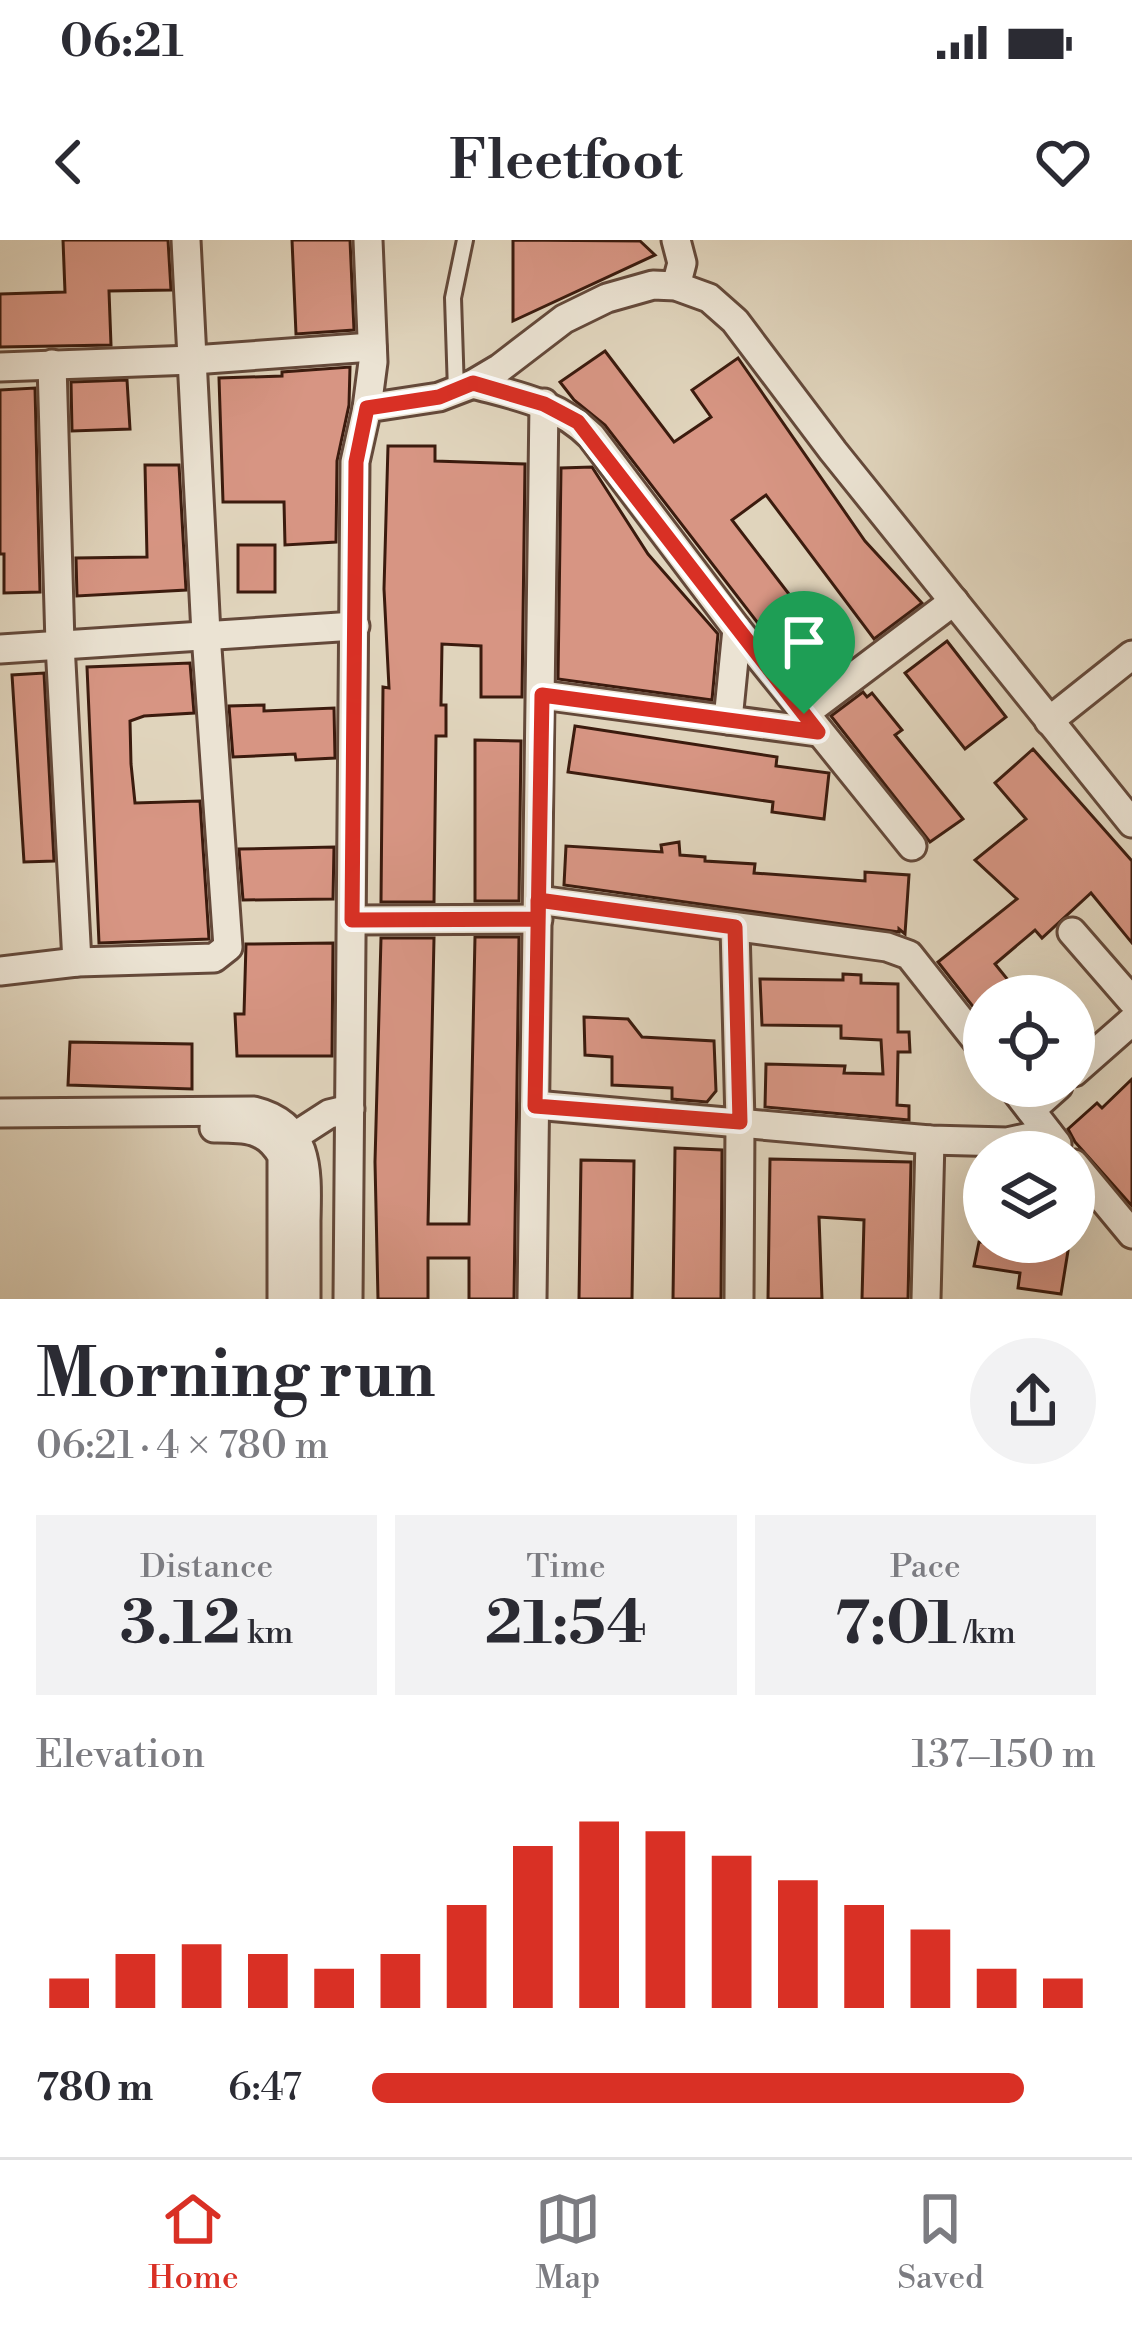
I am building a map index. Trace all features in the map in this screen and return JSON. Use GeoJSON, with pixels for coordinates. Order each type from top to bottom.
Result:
{"type":"FeatureCollection","features":[{"type":"Feature","properties":{"kind":"street"},"geometry":{"type":"LineString","coordinates":[[0,971],[77,962],[214,958],[228,947],[186,240]]}},
{"type":"Feature","properties":{"kind":"street"},"geometry":{"type":"LineString","coordinates":[[348,1299],[356,462],[367,408],[371,346],[368,240]]}},
{"type":"Feature","properties":{"kind":"street"},"geometry":{"type":"LineString","coordinates":[[676,240],[682,262],[676,286]]}},
{"type":"Feature","properties":{"kind":"street"},"geometry":{"type":"LineString","coordinates":[[367,408],[465,387],[585,308],[631,290],[676,286],[709,298],[735,321],[1132,823]]}},
{"type":"Feature","properties":{"kind":"street"},"geometry":{"type":"LineString","coordinates":[[0,367],[193,360],[371,346]]}},
{"type":"Feature","properties":{"kind":"street"},"geometry":{"type":"LineString","coordinates":[[52,364],[60,644],[77,962]]}},
{"type":"Feature","properties":{"kind":"street"},"geometry":{"type":"LineString","coordinates":[[465,387],[544,404],[578,422],[912,846]]}},
{"type":"Feature","properties":{"kind":"street"},"geometry":{"type":"LineString","coordinates":[[532,1299],[544,404]]}},
{"type":"Feature","properties":{"kind":"street"},"geometry":{"type":"LineString","coordinates":[[542,695],[728,720],[811,723],[954,602]]}},
{"type":"Feature","properties":{"kind":"street"},"geometry":{"type":"LineString","coordinates":[[0,649],[355,626]]}},
{"type":"Feature","properties":{"kind":"street"},"geometry":{"type":"LineString","coordinates":[[728,720],[737,629]]}},
{"type":"Feature","properties":{"kind":"street"},"geometry":{"type":"LineString","coordinates":[[1049,721],[1132,656]]}},
{"type":"Feature","properties":{"kind":"street"},"geometry":{"type":"LineString","coordinates":[[352,920],[538,909],[887,947],[909,955],[963,1023]]}},
{"type":"Feature","properties":{"kind":"street"},"geometry":{"type":"LineString","coordinates":[[735,927],[739,1299]]}},
{"type":"Feature","properties":{"kind":"street"},"geometry":{"type":"LineString","coordinates":[[1072,932],[1132,1000]]}},
{"type":"Feature","properties":{"kind":"street"},"geometry":{"type":"LineString","coordinates":[[1095,1054],[1132,1021]]}},
{"type":"Feature","properties":{"kind":"street"},"geometry":{"type":"LineString","coordinates":[[535,1106],[963,1141]]}},
{"type":"Feature","properties":{"kind":"street"},"geometry":{"type":"LineString","coordinates":[[1028,1107],[1047,1131]]}},
{"type":"Feature","properties":{"kind":"street"},"geometry":{"type":"LineString","coordinates":[[0,1129],[244,1128],[286,1141],[329,1114],[350,1109]]}},
{"type":"Feature","properties":{"kind":"street"},"geometry":{"type":"LineString","coordinates":[[0,1113],[254,1111],[277,1119],[286,1141],[307,1167],[306,1299]]}},
{"type":"Feature","properties":{"kind":"street"},"geometry":{"type":"LineString","coordinates":[[926,1299],[930,1140]]}},
{"type":"Feature","properties":{"kind":"street"},"geometry":{"type":"LineString","coordinates":[[282,1299],[286,1141]]}},
{"type":"Feature","properties":{"kind":"street"},"geometry":{"type":"LineString","coordinates":[[1095,1189],[1132,1234]]}},
{"type":"Feature","properties":{"kind":"lane"},"geometry":{"type":"LineString","coordinates":[[464,240],[453,298],[465,387]]}},
{"type":"Feature","properties":{"kind":"building"},"geometry":{"type":"Polygon","coordinates":[[[63,240],[168,240],[171,290],[109,291],[111,345],[0,347],[0,294],[65,292],[63,240]]]}},
{"type":"Feature","properties":{"kind":"building"},"geometry":{"type":"Polygon","coordinates":[[[292,240],[350,240],[354,330],[296,334],[292,240]]]}},
{"type":"Feature","properties":{"kind":"building"},"geometry":{"type":"Polygon","coordinates":[[[513,240],[640,241],[655,255],[513,321],[513,240]]]}},
{"type":"Feature","properties":{"kind":"building"},"geometry":{"type":"Polygon","coordinates":[[[605,351],[674,442],[711,417],[692,390],[738,358],[865,541],[922,603],[874,639],[766,495],[732,520],[842,663],[808,688],[605,425],[560,382],[605,351]]]}},
{"type":"Feature","properties":{"kind":"building"},"geometry":{"type":"Polygon","coordinates":[[[350,367],[349,405],[337,461],[336,542],[285,545],[284,502],[223,502],[219,378],[350,367]]]}},
{"type":"Feature","properties":{"kind":"building"},"geometry":{"type":"Polygon","coordinates":[[[127,380],[130,429],[72,431],[71,382],[127,380]]]}},
{"type":"Feature","properties":{"kind":"building"},"geometry":{"type":"Polygon","coordinates":[[[35,388],[40,592],[4,593],[0,390],[35,388]]]}},
{"type":"Feature","properties":{"kind":"building"},"geometry":{"type":"Polygon","coordinates":[[[388,446],[435,446],[435,461],[525,464],[522,697],[481,697],[481,646],[442,644],[441,705],[446,705],[446,736],[436,736],[434,902],[381,902],[383,687],[389,688],[384,589],[388,446]]]}},
{"type":"Feature","properties":{"kind":"building"},"geometry":{"type":"Polygon","coordinates":[[[145,465],[179,465],[186,590],[77,596],[76,558],[147,557],[145,465]]]}},
{"type":"Feature","properties":{"kind":"building"},"geometry":{"type":"Polygon","coordinates":[[[592,467],[648,554],[718,634],[712,700],[558,679],[561,468],[592,467]]]}},
{"type":"Feature","properties":{"kind":"building"},"geometry":{"type":"Polygon","coordinates":[[[238,545],[275,545],[275,592],[238,592],[238,545]]]}},
{"type":"Feature","properties":{"kind":"building"},"geometry":{"type":"Polygon","coordinates":[[[947,641],[1006,717],[965,749],[905,673],[947,641]]]}},
{"type":"Feature","properties":{"kind":"building"},"geometry":{"type":"Polygon","coordinates":[[[190,663],[194,713],[130,721],[131,764],[135,803],[200,801],[209,939],[99,943],[87,667],[190,663]]]}},
{"type":"Feature","properties":{"kind":"building"},"geometry":{"type":"Polygon","coordinates":[[[44,673],[54,861],[24,862],[12,675],[44,673]]]}},
{"type":"Feature","properties":{"kind":"building"},"geometry":{"type":"Polygon","coordinates":[[[863,692],[867,697],[872,693],[902,730],[895,735],[963,819],[930,842],[831,716],[863,692]]]}},
{"type":"Feature","properties":{"kind":"building"},"geometry":{"type":"Polygon","coordinates":[[[264,705],[264,711],[334,708],[335,758],[296,760],[295,754],[233,757],[229,706],[264,705]]]}},
{"type":"Feature","properties":{"kind":"building"},"geometry":{"type":"Polygon","coordinates":[[[575,726],[777,757],[776,766],[829,773],[824,819],[772,812],[773,802],[568,772],[575,726]]]}},
{"type":"Feature","properties":{"kind":"building"},"geometry":{"type":"Polygon","coordinates":[[[475,740],[521,741],[519,901],[475,901],[475,740]]]}},
{"type":"Feature","properties":{"kind":"building"},"geometry":{"type":"Polygon","coordinates":[[[1033,749],[1132,861],[1132,943],[1091,893],[1042,938],[1035,930],[995,964],[1004,975],[963,975],[963,994],[938,962],[1017,899],[975,860],[1026,819],[995,783],[1033,749]]]}},
{"type":"Feature","properties":{"kind":"building"},"geometry":{"type":"Polygon","coordinates":[[[679,842],[680,855],[755,864],[754,873],[865,881],[865,872],[909,875],[905,934],[899,929],[564,885],[566,846],[662,852],[661,845],[679,842]]]}},
{"type":"Feature","properties":{"kind":"building"},"geometry":{"type":"Polygon","coordinates":[[[334,847],[333,899],[243,900],[239,849],[334,847]]]}},
{"type":"Feature","properties":{"kind":"building"},"geometry":{"type":"Polygon","coordinates":[[[475,937],[519,937],[514,1299],[469,1299],[469,1258],[428,1258],[428,1299],[378,1299],[375,1162],[381,938],[434,938],[428,1224],[469,1224],[475,937]]]}},
{"type":"Feature","properties":{"kind":"building"},"geometry":{"type":"Polygon","coordinates":[[[333,943],[332,1056],[237,1056],[235,1014],[244,1014],[246,944],[333,943]]]}},
{"type":"Feature","properties":{"kind":"building"},"geometry":{"type":"Polygon","coordinates":[[[843,974],[861,975],[861,983],[898,984],[898,1032],[909,1032],[910,1052],[898,1052],[897,1105],[909,1106],[909,1120],[765,1107],[766,1064],[845,1066],[844,1073],[883,1074],[881,1040],[841,1038],[841,1026],[762,1025],[760,979],[843,980],[843,974]]]}},
{"type":"Feature","properties":{"kind":"building"},"geometry":{"type":"Polygon","coordinates":[[[584,1017],[628,1019],[642,1037],[714,1041],[716,1091],[707,1102],[672,1099],[672,1088],[612,1085],[612,1057],[585,1055],[584,1017]]]}},
{"type":"Feature","properties":{"kind":"building"},"geometry":{"type":"Polygon","coordinates":[[[70,1042],[192,1044],[192,1089],[68,1085],[70,1042]]]}},
{"type":"Feature","properties":{"kind":"building"},"geometry":{"type":"Polygon","coordinates":[[[1132,1079],[1132,1206],[1095,1164],[1095,1131],[1068,1129],[1097,1103],[1102,1108],[1132,1079]]]}},
{"type":"Feature","properties":{"kind":"building"},"geometry":{"type":"Polygon","coordinates":[[[675,1148],[722,1150],[721,1299],[673,1299],[675,1148]]]}},
{"type":"Feature","properties":{"kind":"building"},"geometry":{"type":"Polygon","coordinates":[[[770,1159],[911,1162],[908,1299],[862,1299],[864,1220],[819,1217],[822,1299],[768,1299],[770,1159]]]}},
{"type":"Feature","properties":{"kind":"building"},"geometry":{"type":"Polygon","coordinates":[[[581,1160],[634,1161],[632,1299],[579,1299],[581,1160]]]}},
{"type":"Feature","properties":{"kind":"building"},"geometry":{"type":"Polygon","coordinates":[[[1066,1263],[1061,1294],[1018,1288],[1020,1273],[974,1266],[1066,1263]]]}},
{"type":"Feature","properties":{"kind":"route"},"geometry":{"type":"LineString","coordinates":[[804,714],[578,422],[544,404],[473,383],[439,397],[367,408],[356,462],[352,920],[538,919],[538,900],[735,927],[740,1122],[535,1106],[538,900],[542,695],[818,732],[804,714]]}}]}
